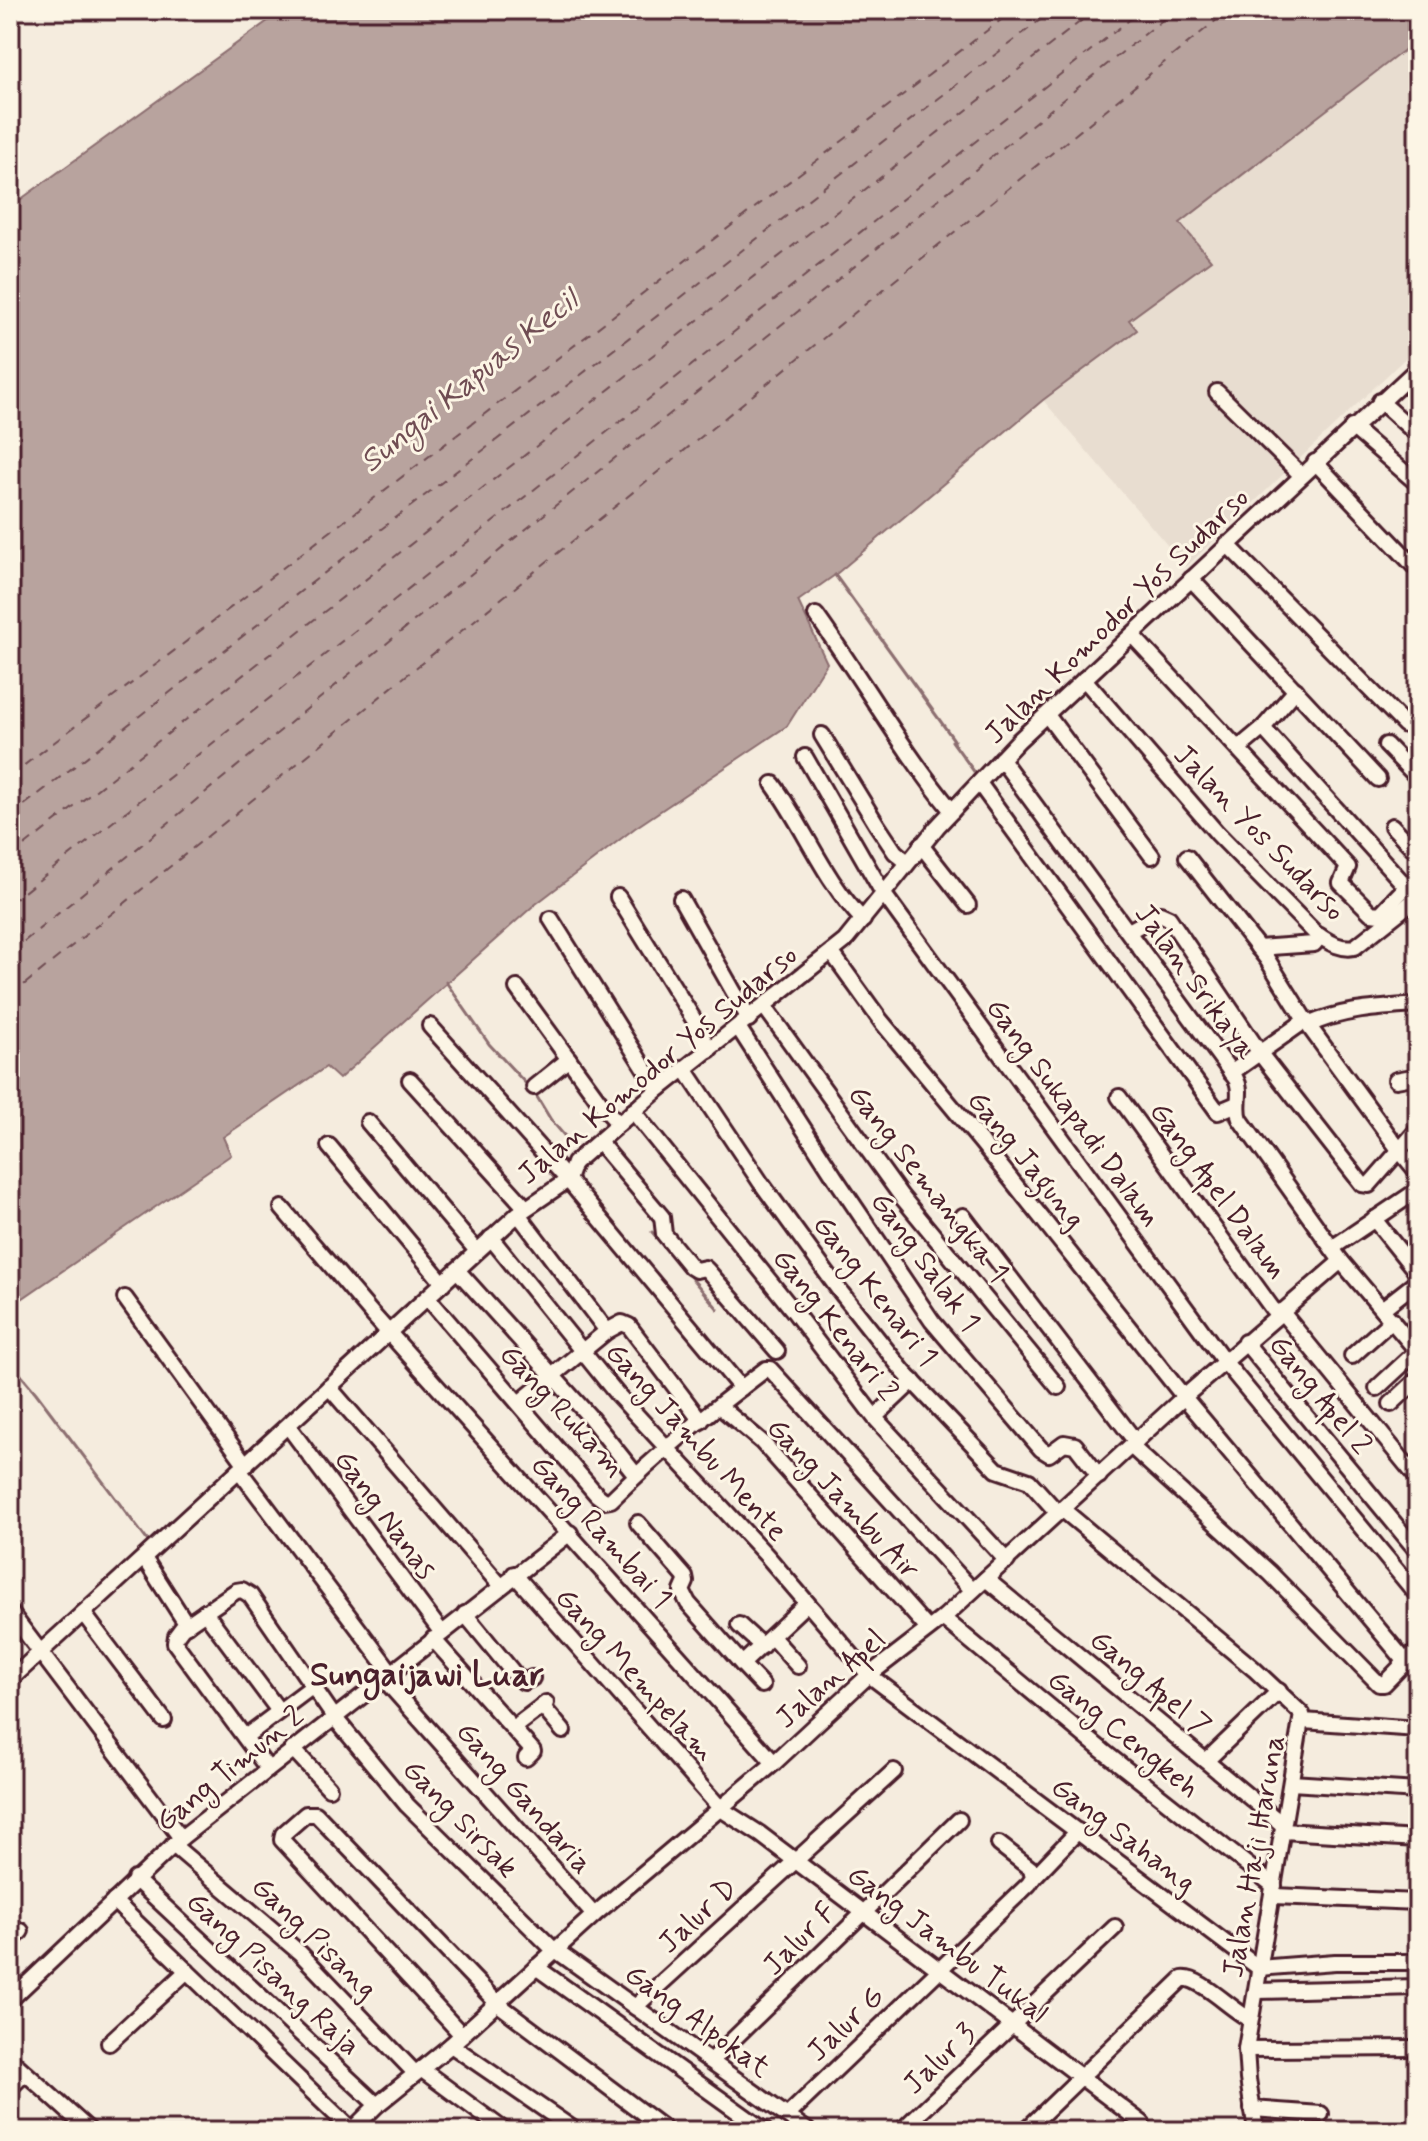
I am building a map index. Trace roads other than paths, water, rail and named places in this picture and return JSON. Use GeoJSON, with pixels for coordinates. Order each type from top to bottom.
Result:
{"type":"FeatureCollection","features":[{"type":"Feature","properties":{"kind":"street","name":"Jalan Komodor Yos Sudarso"},"geometry":{"type":"LineString","coordinates":[[10,1680],[522,1210],[568,1180],[574,1163],[660,1088],[832,953],[863,920],[921,845],[1001,759],[1418,368]]}},
{"type":"Feature","properties":{"kind":"street"},"geometry":{"type":"LineString","coordinates":[[1217,392],[1301,475]]}},
{"type":"Feature","properties":{"kind":"street"},"geometry":{"type":"LineString","coordinates":[[1380,401],[1418,435]]}},
{"type":"Feature","properties":{"kind":"street"},"geometry":{"type":"LineString","coordinates":[[1352,427],[1418,484]]}},
{"type":"Feature","properties":{"kind":"street"},"geometry":{"type":"LineString","coordinates":[[1315,462],[1416,565]]}},
{"type":"Feature","properties":{"kind":"street"},"geometry":{"type":"LineString","coordinates":[[1227,544],[1405,725]]}},
{"type":"Feature","properties":{"kind":"street"},"geometry":{"type":"LineString","coordinates":[[1191,579],[1378,779]]}},
{"type":"Feature","properties":{"kind":"street"},"geometry":{"type":"LineString","coordinates":[[816,615],[857,671],[900,743],[952,811]]}},
{"type":"Feature","properties":{"kind":"street"},"geometry":{"type":"LineString","coordinates":[[1132,635],[1348,867],[1341,883],[1371,913],[1380,914],[1414,895],[1263,728]]}},
{"type":"Feature","properties":{"kind":"street","name":"Jalan Yos Sudarso"},"geometry":{"type":"LineString","coordinates":[[1084,679],[1217,833],[1320,936],[1336,946],[1355,947],[1414,895]]}},
{"type":"Feature","properties":{"kind":"street"},"geometry":{"type":"LineString","coordinates":[[1239,748],[1263,728],[1296,690]]}},
{"type":"Feature","properties":{"kind":"street"},"geometry":{"type":"LineString","coordinates":[[1047,715],[1152,856]]}},
{"type":"Feature","properties":{"kind":"street"},"geometry":{"type":"LineString","coordinates":[[822,735],[895,852],[907,862]]}},
{"type":"Feature","properties":{"kind":"street"},"geometry":{"type":"LineString","coordinates":[[1386,745],[1418,778]]}},
{"type":"Feature","properties":{"kind":"street"},"geometry":{"type":"LineString","coordinates":[[1406,765],[1418,754]]}},
{"type":"Feature","properties":{"kind":"street","name":"Gang Sukapadi Dalam"},"geometry":{"type":"LineString","coordinates":[[805,757],[883,893],[1224,1361],[1418,1596]]}},
{"type":"Feature","properties":{"kind":"street","name":"Jalan Srikaya"},"geometry":{"type":"LineString","coordinates":[[1001,759],[1239,1085],[1229,1109],[1240,1119],[1336,1254],[1418,1352]]}},
{"type":"Feature","properties":{"kind":"street"},"geometry":{"type":"LineString","coordinates":[[979,783],[1218,1112],[1229,1109]]}},
{"type":"Feature","properties":{"kind":"street"},"geometry":{"type":"LineString","coordinates":[[773,784],[791,809],[831,882],[863,920]]}},
{"type":"Feature","properties":{"kind":"street"},"geometry":{"type":"LineString","coordinates":[[1392,826],[1418,853]]}},
{"type":"Feature","properties":{"kind":"street"},"geometry":{"type":"LineString","coordinates":[[921,845],[968,905]]}},
{"type":"Feature","properties":{"kind":"street"},"geometry":{"type":"LineString","coordinates":[[1187,857],[1258,948],[1307,1022],[1418,1173]]}},
{"type":"Feature","properties":{"kind":"street"},"geometry":{"type":"LineString","coordinates":[[618,897],[709,1050]]}},
{"type":"Feature","properties":{"kind":"street"},"geometry":{"type":"LineString","coordinates":[[681,899],[744,1023]]}},
{"type":"Feature","properties":{"kind":"street"},"geometry":{"type":"LineString","coordinates":[[1129,931],[1160,914],[1169,918],[1259,1052],[1362,1184],[1369,1185],[1418,1129]]}},
{"type":"Feature","properties":{"kind":"street"},"geometry":{"type":"LineString","coordinates":[[551,919],[660,1088]]}},
{"type":"Feature","properties":{"kind":"street"},"geometry":{"type":"LineString","coordinates":[[1258,948],[1314,944],[1320,936]]}},
{"type":"Feature","properties":{"kind":"street","name":"Gang Jagung"},"geometry":{"type":"LineString","coordinates":[[832,953],[881,1021],[1184,1397],[1406,1662]]}},
{"type":"Feature","properties":{"kind":"street"},"geometry":{"type":"LineString","coordinates":[[517,988],[619,1124]]}},
{"type":"Feature","properties":{"kind":"street"},"geometry":{"type":"LineString","coordinates":[[1231,1073],[1307,1022],[1356,1009],[1418,1005]]}},
{"type":"Feature","properties":{"kind":"street","name":"Gang Semangka 1"},"geometry":{"type":"LineString","coordinates":[[764,1006],[901,1196],[1058,1387]]}},
{"type":"Feature","properties":{"kind":"street","name":"Gang Salak 1"},"geometry":{"type":"LineString","coordinates":[[744,1023],[836,1179],[932,1321],[1041,1449],[1049,1454],[1064,1443],[1075,1445],[1099,1476]]}},
{"type":"Feature","properties":{"kind":"street"},"geometry":{"type":"LineString","coordinates":[[430,1026],[568,1180],[741,1388]]}},
{"type":"Feature","properties":{"kind":"street"},"geometry":{"type":"LineString","coordinates":[[534,1087],[569,1059]]}},
{"type":"Feature","properties":{"kind":"street","name":"Gang Kenari 1"},"geometry":{"type":"LineString","coordinates":[[685,1069],[761,1183],[913,1381],[997,1470],[1029,1481],[1060,1511]]}},
{"type":"Feature","properties":{"kind":"street"},"geometry":{"type":"LineString","coordinates":[[1396,1080],[1418,1076]]}},
{"type":"Feature","properties":{"kind":"street"},"geometry":{"type":"LineString","coordinates":[[410,1080],[522,1210],[607,1331]]}},
{"type":"Feature","properties":{"kind":"street","name":"Gang Apel Dalam"},"geometry":{"type":"LineString","coordinates":[[1119,1097],[1279,1313],[1418,1479]]}},
{"type":"Feature","properties":{"kind":"street","name":"Gang Kenari 2"},"geometry":{"type":"LineString","coordinates":[[633,1111],[875,1417],[1007,1561]]}},
{"type":"Feature","properties":{"kind":"street"},"geometry":{"type":"LineString","coordinates":[[368,1122],[477,1251]]}},
{"type":"Feature","properties":{"kind":"street"},"geometry":{"type":"LineString","coordinates":[[329,1146],[443,1283]]}},
{"type":"Feature","properties":{"kind":"street"},"geometry":{"type":"LineString","coordinates":[[595,1146],[662,1217],[664,1234],[691,1267],[696,1270],[705,1268],[777,1351]]}},
{"type":"Feature","properties":{"kind":"street","name":"Jalan Apel"},"geometry":{"type":"LineString","coordinates":[[358,2129],[377,2105],[457,2040],[594,1915],[774,1763],[869,1675],[943,1618],[1007,1561],[1279,1313],[1374,1219],[1418,1190]]}},
{"type":"Feature","properties":{"kind":"street","name":"Gang Rambai 1"},"geometry":{"type":"LineString","coordinates":[[282,1208],[774,1763]]}},
{"type":"Feature","properties":{"kind":"street"},"geometry":{"type":"LineString","coordinates":[[963,1216],[1134,1445],[1270,1573],[1379,1684],[1384,1684],[1418,1649]]}},
{"type":"Feature","properties":{"kind":"street"},"geometry":{"type":"LineString","coordinates":[[1374,1219],[1418,1274]]}},
{"type":"Feature","properties":{"kind":"street","name":"Gang Jambu Mente"},"geometry":{"type":"LineString","coordinates":[[491,1238],[666,1449],[869,1675]]}},
{"type":"Feature","properties":{"kind":"street"},"geometry":{"type":"LineString","coordinates":[[457,1270],[475,1286],[589,1416],[636,1475]]}},
{"type":"Feature","properties":{"kind":"street"},"geometry":{"type":"LineString","coordinates":[[1352,1356],[1418,1281]]}},
{"type":"Feature","properties":{"kind":"street","name":"Gang Gandaria"},"geometry":{"type":"LineString","coordinates":[[125,1298],[388,1676],[594,1915]]}},
{"type":"Feature","properties":{"kind":"street","name":"Gang Rukam"},"geometry":{"type":"LineString","coordinates":[[428,1298],[605,1501],[611,1500],[666,1449],[741,1388],[766,1369],[773,1371],[972,1590]]}},
{"type":"Feature","properties":{"kind":"street"},"geometry":{"type":"LineString","coordinates":[[519,1403],[581,1350],[622,1323],[629,1326],[701,1421]]}},
{"type":"Feature","properties":{"kind":"street","name":"Gang Apel 2"},"geometry":{"type":"LineString","coordinates":[[1245,1342],[1418,1552]]}},
{"type":"Feature","properties":{"kind":"street"},"geometry":{"type":"LineString","coordinates":[[1377,1388],[1418,1352]]}},
{"type":"Feature","properties":{"kind":"street"},"geometry":{"type":"LineString","coordinates":[[1391,1404],[1418,1379]]}},
{"type":"Feature","properties":{"kind":"street"},"geometry":{"type":"LineString","coordinates":[[875,1417],[913,1381]]}},
{"type":"Feature","properties":{"kind":"street"},"geometry":{"type":"LineString","coordinates":[[329,1387],[500,1585]]}},
{"type":"Feature","properties":{"kind":"street","name":"Gang Jambu Air"},"geometry":{"type":"LineString","coordinates":[[719,1406],[762,1442],[928,1629]]}},
{"type":"Feature","properties":{"kind":"street","name":"Gang Nanas"},"geometry":{"type":"LineString","coordinates":[[288,1426],[438,1636],[533,1751],[526,1758]]}},
{"type":"Feature","properties":{"kind":"street","name":"Jalan Haji Haruna"},"geometry":{"type":"LineString","coordinates":[[1060,1511],[1300,1710],[1303,1721],[1246,2049],[1256,2131]]}},
{"type":"Feature","properties":{"kind":"street"},"geometry":{"type":"LineString","coordinates":[[638,1523],[685,1577],[682,1591],[691,1608],[762,1685]]}},
{"type":"Feature","properties":{"kind":"street","name":"Gang Timun 2"},"geometry":{"type":"LineString","coordinates":[[10,2000],[177,1841],[570,1533]]}},
{"type":"Feature","properties":{"kind":"street"},"geometry":{"type":"LineString","coordinates":[[144,1558],[187,1625]]}},
{"type":"Feature","properties":{"kind":"street","name":"Gang Mempelam"},"geometry":{"type":"LineString","coordinates":[[514,1574],[721,1809]]}},
{"type":"Feature","properties":{"kind":"street","name":"Gang Apel 7"},"geometry":{"type":"LineString","coordinates":[[986,1579],[1283,1828]]}},
{"type":"Feature","properties":{"kind":"street","name":"Gang Sirsak"},"geometry":{"type":"LineString","coordinates":[[205,1612],[236,1591],[242,1590],[250,1595],[334,1717],[407,1805],[556,1951]]}},
{"type":"Feature","properties":{"kind":"street"},"geometry":{"type":"LineString","coordinates":[[742,1664],[807,1603]]}},
{"type":"Feature","properties":{"kind":"street","name":"Gang Pisang"},"geometry":{"type":"LineString","coordinates":[[10,1612],[177,1841],[300,1953],[418,2071],[505,2131]]}},
{"type":"Feature","properties":{"kind":"street"},"geometry":{"type":"LineString","coordinates":[[268,1769],[175,1643],[176,1636],[205,1612],[279,1711]]}},
{"type":"Feature","properties":{"kind":"street"},"geometry":{"type":"LineString","coordinates":[[83,1613],[164,1720]]}},
{"type":"Feature","properties":{"kind":"street"},"geometry":{"type":"LineString","coordinates":[[465,1614],[516,1676],[524,1682],[532,1678]]}},
{"type":"Feature","properties":{"kind":"street","name":"Gang Cengkeh"},"geometry":{"type":"LineString","coordinates":[[943,1618],[1274,1891]]}},
{"type":"Feature","properties":{"kind":"street"},"geometry":{"type":"LineString","coordinates":[[739,1625],[798,1666]]}},
{"type":"Feature","properties":{"kind":"street","name":"Gang Sahang"},"geometry":{"type":"LineString","coordinates":[[869,1675],[1259,1968]]}},
{"type":"Feature","properties":{"kind":"street"},"geometry":{"type":"LineString","coordinates":[[245,1737],[313,1686]]}},
{"type":"Feature","properties":{"kind":"street"},"geometry":{"type":"LineString","coordinates":[[1206,1761],[1279,1691]]}},
{"type":"Feature","properties":{"kind":"street"},"geometry":{"type":"LineString","coordinates":[[513,1728],[544,1705],[563,1731]]}},
{"type":"Feature","properties":{"kind":"street"},"geometry":{"type":"LineString","coordinates":[[1303,1721],[1418,1729]]}},
{"type":"Feature","properties":{"kind":"street"},"geometry":{"type":"LineString","coordinates":[[293,1749],[329,1788]]}},
{"type":"Feature","properties":{"kind":"street","name":"Jalur D"},"geometry":{"type":"LineString","coordinates":[[635,2007],[894,1771]]}},
{"type":"Feature","properties":{"kind":"street"},"geometry":{"type":"LineString","coordinates":[[1291,1783],[1418,1791]]}},
{"type":"Feature","properties":{"kind":"street","name":"Gang Jambu Tukal"},"geometry":{"type":"LineString","coordinates":[[721,1809],[863,1911],[1142,2123]]}},
{"type":"Feature","properties":{"kind":"street"},"geometry":{"type":"LineString","coordinates":[[576,2131],[457,2040],[283,1842],[283,1834],[306,1814],[316,1814],[498,2004],[667,2131]]}},
{"type":"Feature","properties":{"kind":"street","name":"Jalur F"},"geometry":{"type":"LineString","coordinates":[[711,2061],[959,1820]]}},
{"type":"Feature","properties":{"kind":"street"},"geometry":{"type":"LineString","coordinates":[[1283,1828],[1418,1839]]}},
{"type":"Feature","properties":{"kind":"street","name":"Jalur G"},"geometry":{"type":"LineString","coordinates":[[787,2116],[1078,1831]]}},
{"type":"Feature","properties":{"kind":"street"},"geometry":{"type":"LineString","coordinates":[[999,1844],[1031,1869],[1033,1878]]}},
{"type":"Feature","properties":{"kind":"street","name":"Gang Pisang Raja"},"geometry":{"type":"LineString","coordinates":[[135,1879],[377,2105]]}},
{"type":"Feature","properties":{"kind":"street"},"geometry":{"type":"LineString","coordinates":[[1274,1891],[1418,1902]]}},
{"type":"Feature","properties":{"kind":"street"},"geometry":{"type":"LineString","coordinates":[[114,1901],[358,2129]]}},
{"type":"Feature","properties":{"kind":"street","name":"Jalur 3"},"geometry":{"type":"LineString","coordinates":[[901,2131],[1115,1927]]}},
{"type":"Feature","properties":{"kind":"street"},"geometry":{"type":"LineString","coordinates":[[10,1943],[21,1931]]}},
{"type":"Feature","properties":{"kind":"street","name":"Gang Alpokat"},"geometry":{"type":"LineString","coordinates":[[556,1951],[808,2131]]}},
{"type":"Feature","properties":{"kind":"street"},"geometry":{"type":"LineString","coordinates":[[1259,1968],[1335,1962],[1418,1962]]}},
{"type":"Feature","properties":{"kind":"street"},"geometry":{"type":"LineString","coordinates":[[536,1967],[765,2131]]}},
{"type":"Feature","properties":{"kind":"street"},"geometry":{"type":"LineString","coordinates":[[109,2043],[187,1971]]}},
{"type":"Feature","properties":{"kind":"street"},"geometry":{"type":"LineString","coordinates":[[1025,2131],[1182,1979],[1195,1981],[1250,2019]]}},
{"type":"Feature","properties":{"kind":"street"},"geometry":{"type":"LineString","coordinates":[[1256,1991],[1418,1987]]}},
{"type":"Feature","properties":{"kind":"street"},"geometry":{"type":"LineString","coordinates":[[1246,2049],[1418,2048]]}},
{"type":"Feature","properties":{"kind":"street"},"geometry":{"type":"LineString","coordinates":[[10,2059],[90,2131]]}},
{"type":"Feature","properties":{"kind":"street"},"geometry":{"type":"LineString","coordinates":[[10,2088],[25,2073]]}},
{"type":"Feature","properties":{"kind":"street"},"geometry":{"type":"LineString","coordinates":[[1252,2109],[1321,2114]]}},
{"type":"Feature","properties":{"kind":"water","name":"Sungai Kapuas Kecil"},"geometry":{"type":"Polygon","coordinates":[[[283,10],[1418,10],[1418,60],[1407,48],[1180,223],[1211,260],[1129,320],[1137,330],[1043,400],[835,575],[798,601],[827,663],[787,726],[635,828],[532,907],[339,1079],[326,1067],[223,1137],[231,1155],[10,1307],[10,207],[283,10]]]}},
{"type":"Feature","properties":{"kind":"waterway"},"geometry":{"type":"LineString","coordinates":[[835,575],[954,740]]}},
{"type":"Feature","properties":{"kind":"waterway"},"geometry":{"type":"LineString","coordinates":[[952,741],[978,777]]}},
{"type":"Feature","properties":{"kind":"waterway"},"geometry":{"type":"LineString","coordinates":[[446,982],[489,1044],[529,1087]]}},
{"type":"Feature","properties":{"kind":"waterway"},"geometry":{"type":"LineString","coordinates":[[534,1092],[551,1120],[574,1147]]}},
{"type":"Feature","properties":{"kind":"waterway"},"geometry":{"type":"LineString","coordinates":[[1227,1115],[1272,1176]]}},
{"type":"Feature","properties":{"kind":"waterway"},"geometry":{"type":"LineString","coordinates":[[652,1232],[718,1309]]}},
{"type":"Feature","properties":{"kind":"waterway"},"geometry":{"type":"LineString","coordinates":[[10,1362],[150,1544]]}},
{"type":"Feature","properties":{"kind":"district","name":"Sungaijawi Luar"},"geometry":{"type":"Point","coordinates":[427,1673]}}]}
